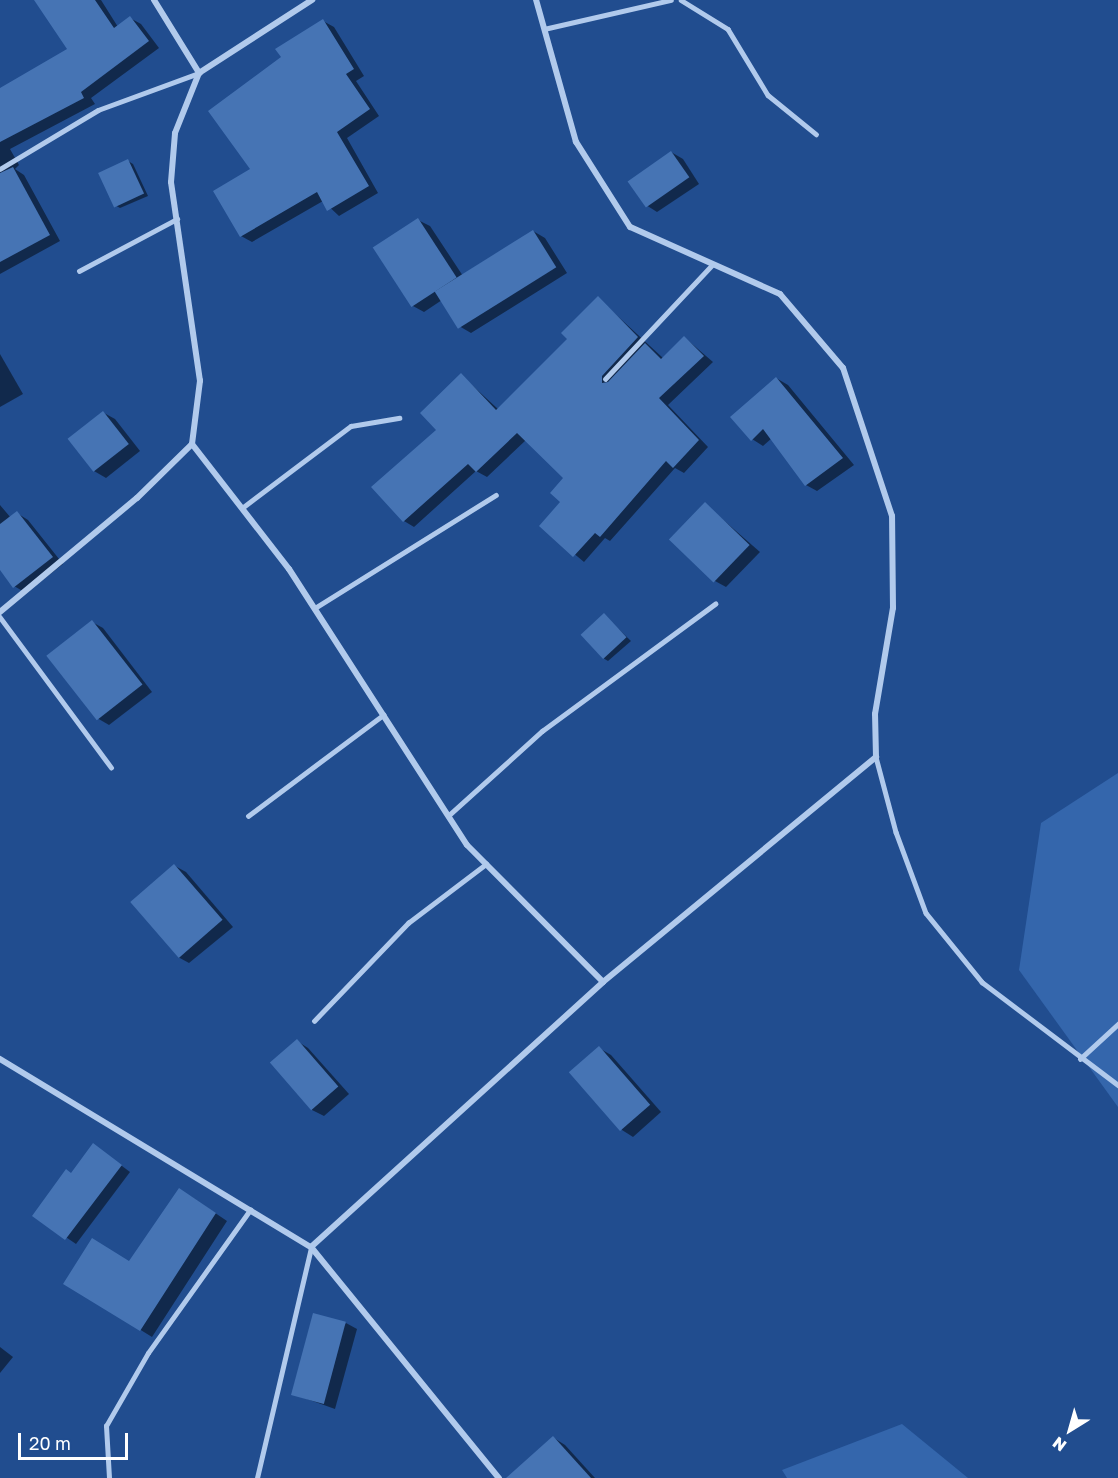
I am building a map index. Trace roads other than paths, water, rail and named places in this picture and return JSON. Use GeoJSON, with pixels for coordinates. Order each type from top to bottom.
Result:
{"type":"FeatureCollection","features":[{"type":"Feature","properties":{"kind":"street"},"geometry":{"type":"LineString","coordinates":[[154,0],[199,74]]}},
{"type":"Feature","properties":{"kind":"street"},"geometry":{"type":"LineString","coordinates":[[0,612],[138,498],[192,444],[200,381],[171,182],[175,133],[199,74],[312,0]]}},
{"type":"Feature","properties":{"kind":"street"},"geometry":{"type":"LineString","coordinates":[[311,1247],[603,982],[876,757],[875,714],[893,608],[892,516],[843,368],[780,294],[711,266],[630,227],[576,142],[536,0]]}},
{"type":"Feature","properties":{"kind":"street"},"geometry":{"type":"LineString","coordinates":[[192,444],[315,608],[467,845],[603,982]]}},
{"type":"Feature","properties":{"kind":"street"},"geometry":{"type":"LineString","coordinates":[[0,1059],[252,1208],[311,1247],[499,1478]]}},
{"type":"Feature","properties":{"kind":"lane"},"geometry":{"type":"LineString","coordinates":[[544,29],[671,0]]}},
{"type":"Feature","properties":{"kind":"lane"},"geometry":{"type":"LineString","coordinates":[[681,0],[728,29],[768,95],[816,134]]}},
{"type":"Feature","properties":{"kind":"lane"},"geometry":{"type":"LineString","coordinates":[[0,169],[98,110],[199,74]]}},
{"type":"Feature","properties":{"kind":"lane"},"geometry":{"type":"LineString","coordinates":[[79,271],[177,219]]}},
{"type":"Feature","properties":{"kind":"lane"},"geometry":{"type":"LineString","coordinates":[[605,379],[711,266]]}},
{"type":"Feature","properties":{"kind":"lane"},"geometry":{"type":"LineString","coordinates":[[242,508],[351,426],[399,418]]}},
{"type":"Feature","properties":{"kind":"lane"},"geometry":{"type":"LineString","coordinates":[[315,608],[496,495]]}},
{"type":"Feature","properties":{"kind":"lane"},"geometry":{"type":"LineString","coordinates":[[448,816],[542,731],[715,604]]}},
{"type":"Feature","properties":{"kind":"lane"},"geometry":{"type":"LineString","coordinates":[[0,617],[111,767]]}},
{"type":"Feature","properties":{"kind":"lane"},"geometry":{"type":"LineString","coordinates":[[249,816],[383,715]]}},
{"type":"Feature","properties":{"kind":"lane"},"geometry":{"type":"LineString","coordinates":[[876,757],[896,832],[926,914],[982,982],[1080,1059],[1118,1085]]}},
{"type":"Feature","properties":{"kind":"lane"},"geometry":{"type":"LineString","coordinates":[[314,1021],[408,923],[486,864]]}},
{"type":"Feature","properties":{"kind":"lane"},"geometry":{"type":"LineString","coordinates":[[1080,1059],[1118,1024]]}},
{"type":"Feature","properties":{"kind":"lane"},"geometry":{"type":"LineString","coordinates":[[109,1478],[106,1426],[148,1353],[252,1208]]}},
{"type":"Feature","properties":{"kind":"lane"},"geometry":{"type":"LineString","coordinates":[[257,1478],[311,1247]]}}]}
